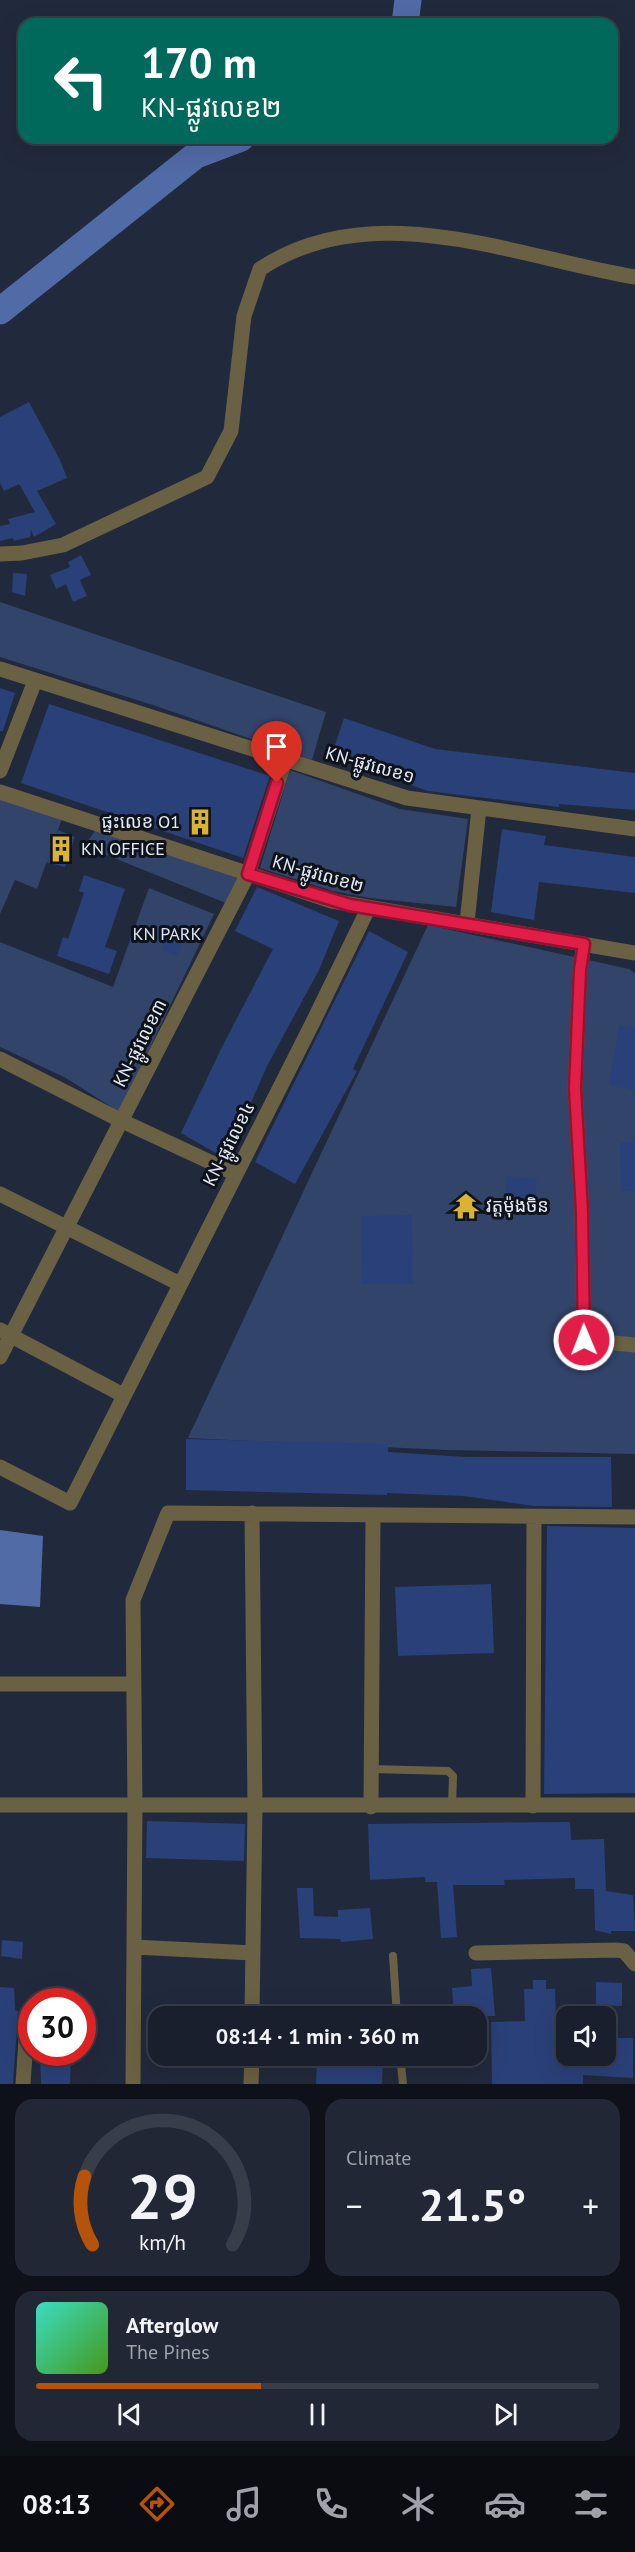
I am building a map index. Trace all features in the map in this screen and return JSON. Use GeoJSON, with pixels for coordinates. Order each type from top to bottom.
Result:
{"type":"FeatureCollection","features":[{"type":"Feature","properties":{"kind":"street"},"geometry":{"type":"LineString","coordinates":[[0,554],[22,553],[63,545],[207,477],[231,431],[244,316],[260,269],[302,246],[356,236],[414,234],[481,242],[635,277]]}},
{"type":"Feature","properties":{"kind":"street","name":"KN-ផ្លូវលេខ១"},"geometry":{"type":"LineString","coordinates":[[0,669],[407,798],[635,829]]}},
{"type":"Feature","properties":{"kind":"street"},"geometry":{"type":"LineString","coordinates":[[0,771],[34,681]]}},
{"type":"Feature","properties":{"kind":"street","name":"KN-ផ្លូវលេខ៣"},"geometry":{"type":"LineString","coordinates":[[0,1357],[5,1332],[66,1227],[248,874],[285,761]]}},
{"type":"Feature","properties":{"kind":"street","name":"KN-ផ្លូវលេខ២"},"geometry":{"type":"LineString","coordinates":[[0,792],[332,901],[635,953]]}},
{"type":"Feature","properties":{"kind":"street"},"geometry":{"type":"LineString","coordinates":[[467,923],[479,808]]}},
{"type":"Feature","properties":{"kind":"street","name":"KN-ផ្លូវលេខ៤"},"geometry":{"type":"LineString","coordinates":[[0,1467],[70,1503],[368,909]]}},
{"type":"Feature","properties":{"kind":"street"},"geometry":{"type":"LineString","coordinates":[[584,944],[580,970],[575,1088],[582,1212],[584,1340],[635,1345]]}},
{"type":"Feature","properties":{"kind":"street"},"geometry":{"type":"LineString","coordinates":[[0,1059],[122,1121],[236,1174]]}},
{"type":"Feature","properties":{"kind":"street"},"geometry":{"type":"LineString","coordinates":[[0,1194],[180,1284]]}},
{"type":"Feature","properties":{"kind":"street"},"geometry":{"type":"LineString","coordinates":[[5,1332],[123,1395]]}},
{"type":"Feature","properties":{"kind":"street"},"geometry":{"type":"LineString","coordinates":[[133,2084],[135,1806],[133,1600],[168,1513],[635,1516]]}},
{"type":"Feature","properties":{"kind":"street"},"geometry":{"type":"LineString","coordinates":[[252,1513],[255,1806],[252,2006]]}},
{"type":"Feature","properties":{"kind":"street"},"geometry":{"type":"LineString","coordinates":[[371,1807],[373,1515]]}},
{"type":"Feature","properties":{"kind":"street"},"geometry":{"type":"LineString","coordinates":[[533,1806],[534,1517]]}},
{"type":"Feature","properties":{"kind":"street"},"geometry":{"type":"LineString","coordinates":[[0,1684],[134,1684]]}},
{"type":"Feature","properties":{"kind":"street"},"geometry":{"type":"LineString","coordinates":[[0,1805],[371,1807],[635,1805]]}},
{"type":"Feature","properties":{"kind":"street"},"geometry":{"type":"LineString","coordinates":[[134,1947],[253,1953]]}},
{"type":"Feature","properties":{"kind":"street"},"geometry":{"type":"LineString","coordinates":[[476,1953],[616,1950],[624,1951],[635,1964]]}},
{"type":"Feature","properties":{"kind":"street"},"geometry":{"type":"LineString","coordinates":[[23,2084],[24,2066]]}},
{"type":"Feature","properties":{"kind":"street"},"geometry":{"type":"LineString","coordinates":[[251,2084],[252,2066]]}},
{"type":"Feature","properties":{"kind":"lane"},"geometry":{"type":"LineString","coordinates":[[371,1769],[447,1771],[453,1776],[452,1806]]}},
{"type":"Feature","properties":{"kind":"lane"},"geometry":{"type":"LineString","coordinates":[[393,1956],[396,2006]]}},
{"type":"Feature","properties":{"kind":"lane"},"geometry":{"type":"LineString","coordinates":[[401,2066],[403,2084]]}},
{"type":"Feature","properties":{"kind":"green space"},"geometry":{"type":"Polygon","coordinates":[[[0,602],[326,712],[312,760],[153,705],[0,657],[0,602]]]}},
{"type":"Feature","properties":{"kind":"green space"},"geometry":{"type":"Polygon","coordinates":[[[290,770],[400,809],[468,819],[456,907],[370,898],[333,891],[260,868],[290,770]]]}},
{"type":"Feature","properties":{"kind":"green space"},"geometry":{"type":"Polygon","coordinates":[[[0,795],[64,813],[37,889],[15,880],[0,914],[0,795]]]}},
{"type":"Feature","properties":{"kind":"green space"},"geometry":{"type":"Polygon","coordinates":[[[98,827],[240,876],[226,903],[84,846],[98,827]]]}},
{"type":"Feature","properties":{"kind":"green space","name":"KN PARK"},"geometry":{"type":"Polygon","coordinates":[[[149,888],[214,914],[119,1112],[66,1078],[0,1047],[0,942],[113,987],[149,888]]]}},
{"type":"Feature","properties":{"kind":"green space","name":"វត្តម៉ុងចិន"},"geometry":{"type":"Polygon","coordinates":[[[428,925],[629,969],[635,973],[635,1454],[447,1450],[188,1438],[428,925]]]}},
{"type":"Feature","properties":{"kind":"shaded area"},"geometry":{"type":"Polygon","coordinates":[[[0,1530],[43,1536],[40,1607],[0,1604],[0,1530]]]}},
{"type":"Feature","properties":{"kind":"building"},"geometry":{"type":"Polygon","coordinates":[[[29,402],[67,478],[37,491],[56,524],[34,537],[31,530],[30,537],[14,541],[13,538],[0,541],[0,526],[10,524],[8,519],[35,512],[19,484],[4,491],[0,483],[0,417],[29,402]]]}},
{"type":"Feature","properties":{"kind":"building"},"geometry":{"type":"Polygon","coordinates":[[[81,555],[91,575],[80,580],[87,596],[73,602],[66,584],[56,589],[50,575],[70,567],[68,562],[81,555]]]}},
{"type":"Feature","properties":{"kind":"building"},"geometry":{"type":"Polygon","coordinates":[[[13,573],[27,574],[25,596],[12,592],[13,573]]]}},
{"type":"Feature","properties":{"kind":"building"},"geometry":{"type":"Polygon","coordinates":[[[0,688],[15,693],[3,731],[0,731],[0,688]]]}},
{"type":"Feature","properties":{"kind":"building"},"geometry":{"type":"Polygon","coordinates":[[[49,704],[270,776],[243,858],[21,783],[49,704]]]}},
{"type":"Feature","properties":{"kind":"building"},"geometry":{"type":"Polygon","coordinates":[[[344,718],[435,749],[635,773],[635,810],[559,804],[559,807],[428,791],[331,757],[344,718]]]}},
{"type":"Feature","properties":{"kind":"building"},"geometry":{"type":"Polygon","coordinates":[[[502,829],[546,836],[544,845],[635,857],[635,893],[539,882],[534,920],[491,912],[502,829]]]}},
{"type":"Feature","properties":{"kind":"building","name":"KN OFFICE"},"geometry":{"type":"Polygon","coordinates":[[[58,830],[75,837],[65,867],[46,862],[58,830]]]}},
{"type":"Feature","properties":{"kind":"building"},"geometry":{"type":"Polygon","coordinates":[[[84,875],[125,889],[105,947],[117,951],[109,974],[57,956],[63,937],[68,939],[84,893],[79,891],[84,875]]]}},
{"type":"Feature","properties":{"kind":"building"},"geometry":{"type":"Polygon","coordinates":[[[257,887],[339,921],[319,970],[267,1066],[226,1159],[181,1133],[273,949],[235,931],[257,887]]]}},
{"type":"Feature","properties":{"kind":"building"},"geometry":{"type":"Polygon","coordinates":[[[169,925],[186,931],[178,956],[161,950],[169,925]]]}},
{"type":"Feature","properties":{"kind":"building"},"geometry":{"type":"Polygon","coordinates":[[[369,931],[408,952],[353,1069],[357,1071],[295,1184],[255,1162],[369,931]]]}},
{"type":"Feature","properties":{"kind":"building"},"geometry":{"type":"Polygon","coordinates":[[[619,1025],[635,1028],[635,1090],[609,1085],[619,1025]]]}},
{"type":"Feature","properties":{"kind":"building"},"geometry":{"type":"Polygon","coordinates":[[[635,1142],[635,1191],[621,1191],[620,1143],[635,1142]]]}},
{"type":"Feature","properties":{"kind":"building"},"geometry":{"type":"Polygon","coordinates":[[[507,1176],[537,1179],[535,1198],[524,1207],[504,1204],[507,1176]]]}},
{"type":"Feature","properties":{"kind":"building"},"geometry":{"type":"Polygon","coordinates":[[[412,1215],[413,1284],[362,1284],[361,1216],[412,1215]]]}},
{"type":"Feature","properties":{"kind":"building"},"geometry":{"type":"Polygon","coordinates":[[[186,1439],[388,1444],[388,1452],[466,1457],[611,1457],[612,1507],[534,1506],[464,1496],[186,1490],[186,1439]]]}},
{"type":"Feature","properties":{"kind":"building"},"geometry":{"type":"Polygon","coordinates":[[[547,1526],[635,1528],[635,1793],[544,1794],[547,1526]]]}},
{"type":"Feature","properties":{"kind":"building"},"geometry":{"type":"Polygon","coordinates":[[[491,1584],[494,1653],[398,1656],[395,1587],[491,1584]]]}},
{"type":"Feature","properties":{"kind":"building"},"geometry":{"type":"Polygon","coordinates":[[[147,1821],[245,1824],[244,1861],[146,1858],[147,1821]]]}},
{"type":"Feature","properties":{"kind":"building"},"geometry":{"type":"Polygon","coordinates":[[[570,1822],[571,1840],[604,1839],[606,1891],[633,1895],[635,1931],[611,1931],[611,1934],[595,1930],[594,1889],[575,1889],[575,1878],[504,1880],[505,1885],[453,1885],[457,1937],[441,1938],[437,1882],[425,1882],[425,1877],[370,1880],[368,1824],[570,1822]]]}},
{"type":"Feature","properties":{"kind":"building"},"geometry":{"type":"Polygon","coordinates":[[[297,1888],[313,1888],[314,1916],[338,1917],[338,1910],[370,1908],[373,1939],[341,1942],[340,1939],[300,1938],[297,1888]]]}},
{"type":"Feature","properties":{"kind":"building"},"geometry":{"type":"Polygon","coordinates":[[[2,1940],[23,1942],[22,1959],[1,1956],[2,1940]]]}},
{"type":"Feature","properties":{"kind":"building"},"geometry":{"type":"Polygon","coordinates":[[[491,1968],[495,2016],[487,2016],[487,2006],[453,2006],[452,1988],[472,1986],[471,1969],[491,1968]]]}},
{"type":"Feature","properties":{"kind":"building"},"geometry":{"type":"Polygon","coordinates":[[[533,1980],[546,1980],[546,1989],[555,1989],[556,2066],[616,2066],[616,2038],[633,2038],[633,2078],[583,2075],[583,2084],[492,2084],[491,2022],[525,2021],[524,1989],[533,1989],[533,1980]]]}},
{"type":"Feature","properties":{"kind":"building"},"geometry":{"type":"Polygon","coordinates":[[[596,1982],[622,1983],[622,2006],[596,2005],[596,1982]]]}},
{"type":"Feature","properties":{"kind":"building"},"geometry":{"type":"Polygon","coordinates":[[[0,1987],[14,1988],[15,2010],[18,2011],[13,2084],[0,2084],[0,1987]]]}},
{"type":"Feature","properties":{"kind":"building"},"geometry":{"type":"Polygon","coordinates":[[[40,2066],[71,2066],[70,2084],[41,2084],[40,2066]]]}},
{"type":"Feature","properties":{"kind":"building"},"geometry":{"type":"Polygon","coordinates":[[[317,2066],[383,2066],[382,2084],[316,2084],[317,2066]]]}},
{"type":"Feature","properties":{"kind":"waterway"},"geometry":{"type":"LineString","coordinates":[[406,18],[408,0]]}},
{"type":"Feature","properties":{"kind":"waterway"},"geometry":{"type":"LineString","coordinates":[[0,311],[196,155],[225,144]]}},
{"type":"Feature","properties":{"kind":"place","name":"ផ្ទះលេខ O1"},"geometry":{"type":"Point","coordinates":[200,822]}},
{"type":"Feature","properties":{"kind":"place","name":"KN OFFICE"},"geometry":{"type":"Point","coordinates":[61,849]}},
{"type":"Feature","properties":{"kind":"place","name":"វត្តម៉ុងចិន"},"geometry":{"type":"Point","coordinates":[466,1206]}},
{"type":"Feature","properties":{"kind":"route"},"geometry":{"type":"LineString","coordinates":[[277,783],[248,874],[332,901],[368,909],[467,923],[584,944],[580,970],[575,1088],[582,1212],[584,1340]]}}]}
